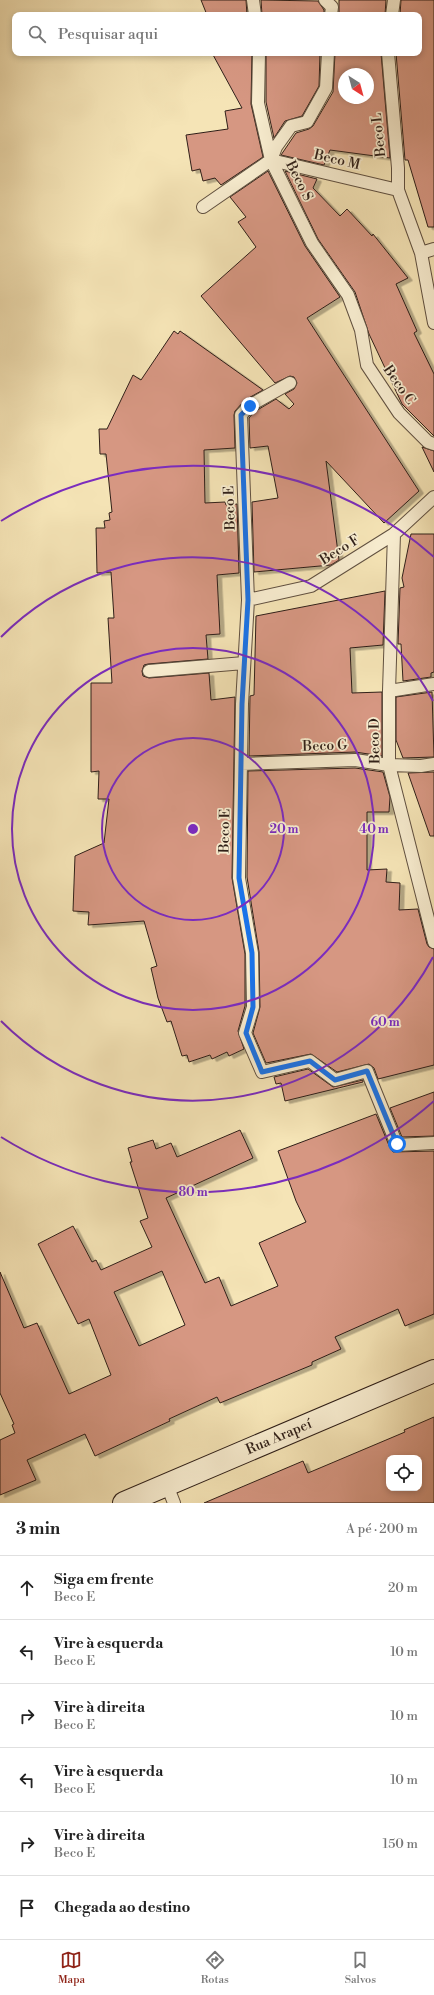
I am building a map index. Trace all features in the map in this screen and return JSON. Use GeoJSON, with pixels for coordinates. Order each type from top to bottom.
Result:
{"type":"FeatureCollection","features":[{"type":"Feature","properties":{"kind":"street","name":"Rua Arapeí"},"geometry":{"type":"LineString","coordinates":[[124,1503],[170,1494],[434,1371]]}},
{"type":"Feature","properties":{"kind":"lane"},"geometry":{"type":"LineString","coordinates":[[253,0],[255,12]]}},
{"type":"Feature","properties":{"kind":"lane"},"geometry":{"type":"LineString","coordinates":[[325,0],[332,7],[331,12]]}},
{"type":"Feature","properties":{"kind":"lane"},"geometry":{"type":"LineString","coordinates":[[392,12],[394,0]]}},
{"type":"Feature","properties":{"kind":"lane"},"geometry":{"type":"LineString","coordinates":[[203,207],[271,160],[258,103],[259,56]]}},
{"type":"Feature","properties":{"kind":"lane","name":"Beco S"},"geometry":{"type":"LineString","coordinates":[[328,56],[326,88],[308,122],[291,126],[276,147],[271,160],[312,243],[348,295],[361,330]]}},
{"type":"Feature","properties":{"kind":"lane","name":"Beco L"},"geometry":{"type":"LineString","coordinates":[[388,56],[398,168],[398,190]]}},
{"type":"Feature","properties":{"kind":"lane","name":"Beco M"},"geometry":{"type":"LineString","coordinates":[[271,160],[398,190]]}},
{"type":"Feature","properties":{"kind":"lane"},"geometry":{"type":"LineString","coordinates":[[398,190],[421,253],[434,322]]}},
{"type":"Feature","properties":{"kind":"lane"},"geometry":{"type":"LineString","coordinates":[[421,253],[434,249]]}},
{"type":"Feature","properties":{"kind":"lane","name":"Beco C"},"geometry":{"type":"LineString","coordinates":[[361,330],[367,365],[398,412],[428,442],[434,444]]}},
{"type":"Feature","properties":{"kind":"lane","name":"Beco E"},"geometry":{"type":"LineString","coordinates":[[290,383],[250,406],[241,415],[248,600],[244,663],[239,878],[252,953],[253,1007],[246,1033],[257,1064],[262,1072],[310,1061],[335,1080],[367,1071],[397,1144],[434,1144]]}},
{"type":"Feature","properties":{"kind":"lane","name":"Beco F"},"geometry":{"type":"LineString","coordinates":[[248,600],[311,586],[394,534],[434,497]]}},
{"type":"Feature","properties":{"kind":"lane","name":"Beco D"},"geometry":{"type":"LineString","coordinates":[[394,534],[389,691],[389,765],[434,942]]}},
{"type":"Feature","properties":{"kind":"lane"},"geometry":{"type":"LineString","coordinates":[[149,671],[244,663]]}},
{"type":"Feature","properties":{"kind":"lane"},"geometry":{"type":"LineString","coordinates":[[389,691],[434,684]]}},
{"type":"Feature","properties":{"kind":"lane","name":"Beco G"},"geometry":{"type":"LineString","coordinates":[[241,764],[355,760],[389,765],[421,766],[434,764]]}},
{"type":"Feature","properties":{"kind":"building"},"geometry":{"type":"Polygon","coordinates":[[[201,0],[246,0],[247,12],[206,12],[201,0]]]}},
{"type":"Feature","properties":{"kind":"building"},"geometry":{"type":"Polygon","coordinates":[[[261,0],[318,1],[324,10],[324,12],[262,12],[261,0]]]}},
{"type":"Feature","properties":{"kind":"building"},"geometry":{"type":"Polygon","coordinates":[[[339,0],[386,0],[385,12],[339,12],[339,0]]]}},
{"type":"Feature","properties":{"kind":"building"},"geometry":{"type":"Polygon","coordinates":[[[401,0],[434,0],[434,227],[428,227],[408,160],[405,160],[396,56],[422,56],[422,12],[400,12],[401,0]]]}},
{"type":"Feature","properties":{"kind":"building"},"geometry":{"type":"Polygon","coordinates":[[[214,56],[252,56],[251,104],[263,157],[221,185],[215,178],[203,181],[200,169],[192,171],[186,135],[228,129],[225,111],[242,108],[214,56]]]}},
{"type":"Feature","properties":{"kind":"building"},"geometry":{"type":"Polygon","coordinates":[[[266,56],[320,56],[319,86],[302,116],[285,121],[274,138],[266,102],[266,56]]]}},
{"type":"Feature","properties":{"kind":"building"},"geometry":{"type":"Polygon","coordinates":[[[335,56],[381,56],[390,158],[330,150],[324,165],[281,155],[296,133],[309,129],[313,126],[333,92],[335,56]]]}},
{"type":"Feature","properties":{"kind":"building"},"geometry":{"type":"Polygon","coordinates":[[[268,171],[305,246],[340,297],[307,318],[419,491],[384,523],[326,461],[339,560],[331,565],[254,572],[252,502],[278,498],[268,446],[250,448],[249,418],[254,412],[276,399],[289,409],[294,404],[285,394],[294,389],[297,383],[294,377],[290,376],[275,383],[201,296],[256,247],[238,222],[246,217],[230,197],[268,171]]]}},
{"type":"Feature","properties":{"kind":"building"},"geometry":{"type":"Polygon","coordinates":[[[285,171],[317,179],[313,188],[340,216],[347,209],[372,236],[373,234],[408,278],[396,284],[417,331],[414,333],[434,374],[434,436],[402,404],[369,334],[355,292],[318,239],[285,171]]]}},
{"type":"Feature","properties":{"kind":"building"},"geometry":{"type":"Polygon","coordinates":[[[174,331],[178,334],[180,331],[263,390],[245,400],[235,411],[235,448],[204,450],[205,503],[225,502],[226,505],[237,504],[239,573],[217,575],[220,634],[206,635],[208,659],[148,664],[144,665],[142,671],[143,676],[149,678],[209,673],[211,700],[235,697],[232,878],[245,954],[245,1006],[238,1031],[244,1049],[229,1056],[227,1052],[212,1059],[210,1055],[189,1062],[187,1055],[182,1056],[171,1021],[167,1022],[158,998],[151,968],[157,966],[144,921],[88,925],[89,912],[73,911],[75,856],[104,843],[109,799],[98,799],[99,771],[91,772],[91,683],[112,683],[108,618],[114,618],[111,572],[97,573],[96,528],[105,528],[104,521],[110,520],[109,513],[112,512],[106,454],[100,454],[99,429],[107,429],[133,375],[141,380],[174,331]]]}},
{"type":"Feature","properties":{"kind":"building"},"geometry":{"type":"Polygon","coordinates":[[[422,447],[434,451],[434,472],[422,447]]]}},
{"type":"Feature","properties":{"kind":"building"},"geometry":{"type":"Polygon","coordinates":[[[411,534],[434,534],[434,672],[431,673],[431,677],[403,681],[401,644],[398,644],[400,588],[404,587],[402,578],[411,534]]]}},
{"type":"Feature","properties":{"kind":"building"},"geometry":{"type":"Polygon","coordinates":[[[385,591],[383,645],[350,648],[352,693],[382,692],[382,756],[355,752],[249,756],[250,696],[254,695],[256,616],[385,591]]]}},
{"type":"Feature","properties":{"kind":"building"},"geometry":{"type":"Polygon","coordinates":[[[432,692],[434,757],[403,758],[396,740],[396,697],[432,692]]]}},
{"type":"Feature","properties":{"kind":"building"},"geometry":{"type":"Polygon","coordinates":[[[355,768],[383,772],[390,797],[389,812],[367,812],[367,870],[387,869],[386,882],[400,883],[399,910],[418,909],[427,944],[429,947],[434,949],[434,1065],[378,1079],[374,1068],[369,1064],[337,1072],[311,1054],[266,1063],[253,1033],[260,1007],[259,952],[247,877],[248,771],[355,768]]]}},
{"type":"Feature","properties":{"kind":"building"},"geometry":{"type":"Polygon","coordinates":[[[434,772],[434,836],[430,836],[408,773],[434,772]]]}},
{"type":"Feature","properties":{"kind":"building"},"geometry":{"type":"Polygon","coordinates":[[[308,1069],[333,1087],[363,1080],[363,1082],[285,1101],[281,1083],[276,1084],[274,1077],[308,1069]]]}},
{"type":"Feature","properties":{"kind":"building"},"geometry":{"type":"Polygon","coordinates":[[[434,1092],[434,1136],[402,1137],[390,1108],[434,1092]]]}},
{"type":"Feature","properties":{"kind":"building"},"geometry":{"type":"Polygon","coordinates":[[[376,1114],[393,1152],[434,1151],[434,1314],[405,1326],[398,1309],[335,1337],[341,1349],[312,1362],[312,1365],[220,1403],[217,1397],[95,1456],[85,1434],[27,1460],[36,1480],[0,1495],[0,1440],[15,1433],[12,1425],[14,1424],[0,1393],[0,1272],[24,1328],[37,1323],[69,1394],[111,1375],[89,1319],[78,1324],[38,1244],[73,1226],[92,1262],[96,1260],[101,1270],[152,1247],[140,1221],[148,1218],[130,1162],[132,1162],[128,1148],[153,1140],[156,1149],[171,1143],[177,1157],[240,1130],[253,1158],[166,1198],[205,1283],[219,1277],[231,1306],[278,1286],[259,1243],[306,1222],[296,1201],[278,1151],[376,1114]],[[162,1271],[114,1292],[139,1346],[185,1325],[162,1271]]]}},
{"type":"Feature","properties":{"kind":"building"},"geometry":{"type":"Polygon","coordinates":[[[434,1417],[434,1503],[204,1503],[303,1461],[308,1473],[405,1432],[404,1430],[434,1417]]]}},
{"type":"Feature","properties":{"kind":"route"},"geometry":{"type":"LineString","coordinates":[[250,406],[241,415],[248,600],[242,704],[239,878],[252,953],[253,1007],[246,1033],[257,1064],[262,1072],[310,1061],[335,1080],[367,1071],[397,1144]]}}]}
